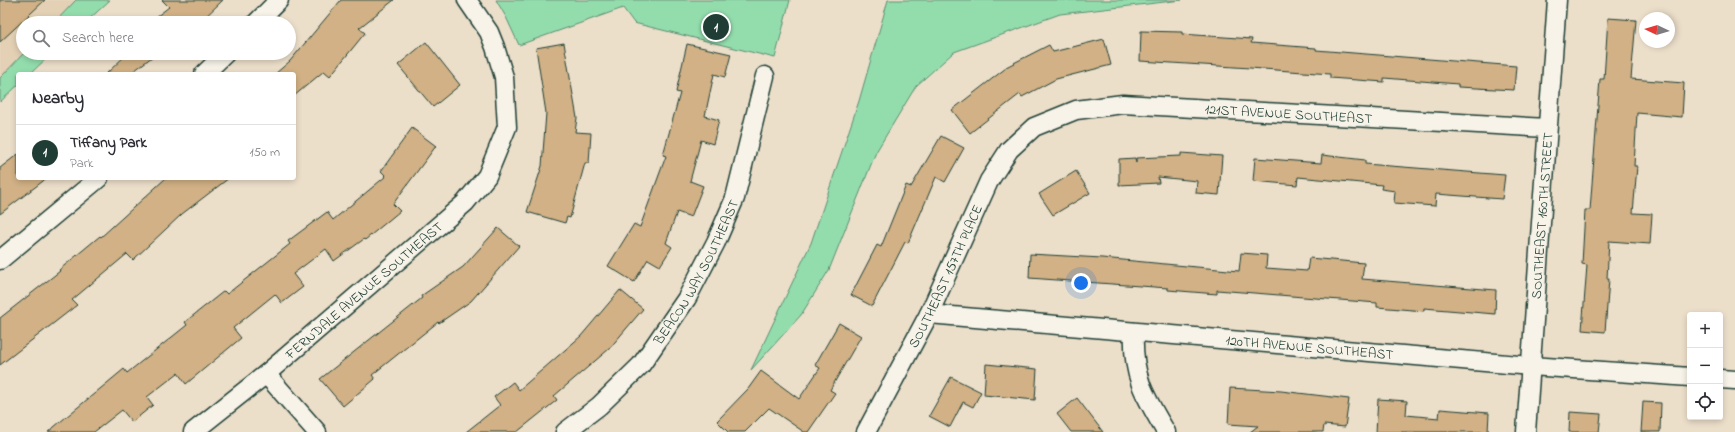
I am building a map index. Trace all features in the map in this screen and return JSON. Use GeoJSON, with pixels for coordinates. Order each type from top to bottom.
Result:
{"type":"FeatureCollection","features":[{"type":"Feature","properties":{"kind":"street"},"geometry":{"type":"LineString","coordinates":[[263,16],[280,0]]}},
{"type":"Feature","properties":{"kind":"street","name":"FERNDALE AVENUE SOUTHEAST"},"geometry":{"type":"LineString","coordinates":[[193,432],[266,374],[464,204],[488,176],[507,127],[504,77],[495,47],[488,32],[467,0]]}},
{"type":"Feature","properties":{"kind":"street","name":"SOUTHEAST 160TH STREET"},"geometry":{"type":"LineString","coordinates":[[1526,432],[1556,0]]}},
{"type":"Feature","properties":{"kind":"street"},"geometry":{"type":"LineString","coordinates":[[206,72],[219,60]]}},
{"type":"Feature","properties":{"kind":"street","name":"BEACON WAY SOUTHEAST"},"geometry":{"type":"LineString","coordinates":[[565,432],[599,406],[641,365],[687,298],[716,242],[735,198],[765,76]]}},
{"type":"Feature","properties":{"kind":"street","name":"121ST AVENUE SOUTHEAST"},"geometry":{"type":"LineString","coordinates":[[1034,127],[1076,110],[1123,104],[1547,128]]}},
{"type":"Feature","properties":{"kind":"street","name":"SOUTHEAST 157TH PLACE"},"geometry":{"type":"LineString","coordinates":[[866,432],[929,314],[989,181],[1009,150],[1034,127]]}},
{"type":"Feature","properties":{"kind":"street"},"geometry":{"type":"LineString","coordinates":[[0,260],[97,180]]}},
{"type":"Feature","properties":{"kind":"street","name":"120TH AVENUE SOUTHEAST"},"geometry":{"type":"LineString","coordinates":[[929,314],[1531,366],[1687,377]]}},
{"type":"Feature","properties":{"kind":"street"},"geometry":{"type":"LineString","coordinates":[[1134,332],[1133,353],[1136,372],[1144,395],[1166,432]]}},
{"type":"Feature","properties":{"kind":"street"},"geometry":{"type":"LineString","coordinates":[[266,374],[317,432]]}},
{"type":"Feature","properties":{"kind":"street"},"geometry":{"type":"LineString","coordinates":[[1723,379],[1735,380]]}},
{"type":"Feature","properties":{"kind":"shaded area"},"geometry":{"type":"Polygon","coordinates":[[[0,0],[98,0],[81,16],[16,16],[16,60],[32,60],[19,72],[16,72],[16,75],[0,89],[0,0]]]}},
{"type":"Feature","properties":{"kind":"green space"},"geometry":{"type":"Polygon","coordinates":[[[76,0],[110,0],[93,16],[61,16],[76,0]]]}},
{"type":"Feature","properties":{"kind":"green space"},"geometry":{"type":"Polygon","coordinates":[[[496,0],[790,0],[775,58],[634,23],[623,8],[519,45],[496,0]]]}},
{"type":"Feature","properties":{"kind":"green space"},"geometry":{"type":"Polygon","coordinates":[[[888,0],[1182,0],[1060,14],[954,52],[916,86],[876,152],[829,270],[801,315],[751,370],[811,243],[859,101],[888,0]]]}},
{"type":"Feature","properties":{"kind":"green space"},"geometry":{"type":"Polygon","coordinates":[[[17,60],[45,60],[32,72],[16,72],[16,87],[0,102],[0,78],[17,60]]]}},
{"type":"Feature","properties":{"kind":"building"},"geometry":{"type":"Polygon","coordinates":[[[0,0],[45,0],[28,16],[16,16],[16,27],[0,42],[0,0]]]}},
{"type":"Feature","properties":{"kind":"building"},"geometry":{"type":"Polygon","coordinates":[[[162,0],[223,0],[206,16],[157,16],[169,7],[162,0]]]}},
{"type":"Feature","properties":{"kind":"building"},"geometry":{"type":"Polygon","coordinates":[[[341,0],[394,0],[359,28],[365,33],[330,76],[324,71],[296,94],[296,72],[277,72],[291,60],[296,60],[296,54],[341,0]]]}},
{"type":"Feature","properties":{"kind":"building"},"geometry":{"type":"Polygon","coordinates":[[[1608,18],[1636,20],[1631,79],[1684,83],[1682,117],[1637,113],[1634,166],[1637,166],[1633,213],[1652,214],[1650,244],[1609,241],[1607,279],[1609,279],[1605,332],[1582,330],[1587,265],[1582,264],[1585,210],[1590,210],[1600,79],[1604,79],[1608,18]]]}},
{"type":"Feature","properties":{"kind":"building"},"geometry":{"type":"Polygon","coordinates":[[[1141,31],[1182,32],[1182,34],[1252,39],[1251,43],[1316,48],[1316,50],[1516,66],[1514,90],[1458,87],[1458,84],[1384,78],[1384,82],[1330,78],[1330,74],[1140,61],[1141,31]]]}},
{"type":"Feature","properties":{"kind":"building"},"geometry":{"type":"Polygon","coordinates":[[[1104,39],[1111,65],[1056,79],[1022,97],[1020,94],[970,133],[952,110],[1006,67],[1049,45],[1053,52],[1104,39]]]}},
{"type":"Feature","properties":{"kind":"building"},"geometry":{"type":"Polygon","coordinates":[[[426,42],[460,85],[433,107],[398,65],[426,42]]]}},
{"type":"Feature","properties":{"kind":"building"},"geometry":{"type":"Polygon","coordinates":[[[564,43],[577,118],[575,132],[591,133],[589,163],[585,163],[570,218],[567,217],[565,223],[527,212],[542,166],[546,113],[536,48],[564,43]]]}},
{"type":"Feature","properties":{"kind":"building"},"geometry":{"type":"Polygon","coordinates":[[[687,44],[731,54],[725,77],[714,74],[705,116],[719,120],[713,144],[701,140],[690,181],[703,186],[691,217],[677,212],[666,243],[672,247],[660,266],[648,259],[634,282],[608,266],[634,224],[640,227],[666,156],[663,155],[680,93],[676,92],[687,44]]]}},
{"type":"Feature","properties":{"kind":"building"},"geometry":{"type":"Polygon","coordinates":[[[121,60],[148,60],[133,72],[108,72],[121,60]]]}},
{"type":"Feature","properties":{"kind":"building"},"geometry":{"type":"Polygon","coordinates":[[[412,128],[436,146],[393,204],[400,211],[365,240],[364,239],[334,261],[326,249],[293,274],[303,287],[282,303],[275,294],[233,328],[241,338],[186,384],[178,373],[147,397],[153,405],[132,422],[122,410],[94,432],[48,432],[124,369],[127,373],[187,325],[185,322],[224,291],[227,294],[290,244],[288,241],[327,212],[333,220],[386,176],[381,171],[412,128]]]}},
{"type":"Feature","properties":{"kind":"building"},"geometry":{"type":"Polygon","coordinates":[[[941,136],[964,148],[945,182],[936,177],[908,243],[905,242],[872,306],[851,295],[877,245],[881,247],[906,185],[911,187],[941,136]]]}},
{"type":"Feature","properties":{"kind":"building"},"geometry":{"type":"Polygon","coordinates":[[[1181,153],[1222,156],[1219,195],[1196,193],[1197,181],[1158,177],[1159,183],[1119,185],[1119,159],[1135,158],[1136,163],[1136,158],[1181,156],[1181,153]]]}},
{"type":"Feature","properties":{"kind":"building"},"geometry":{"type":"Polygon","coordinates":[[[1322,155],[1365,160],[1365,164],[1505,175],[1502,199],[1436,194],[1435,206],[1394,203],[1395,191],[1381,189],[1382,185],[1298,177],[1297,185],[1253,181],[1255,158],[1321,163],[1322,155]]]}},
{"type":"Feature","properties":{"kind":"building"},"geometry":{"type":"Polygon","coordinates":[[[16,156],[16,180],[44,180],[0,214],[0,168],[16,156]]]}},
{"type":"Feature","properties":{"kind":"building"},"geometry":{"type":"Polygon","coordinates":[[[1076,171],[1090,193],[1053,215],[1039,194],[1076,171]]]}},
{"type":"Feature","properties":{"kind":"building"},"geometry":{"type":"Polygon","coordinates":[[[164,180],[226,180],[182,214],[133,260],[127,254],[72,300],[77,305],[0,365],[0,318],[60,271],[59,270],[100,236],[101,237],[164,180]]]}},
{"type":"Feature","properties":{"kind":"building"},"geometry":{"type":"Polygon","coordinates":[[[498,228],[519,246],[471,301],[439,323],[438,322],[372,375],[375,379],[343,406],[320,379],[422,298],[421,296],[463,267],[498,228]]]}},
{"type":"Feature","properties":{"kind":"building"},"geometry":{"type":"Polygon","coordinates":[[[1241,253],[1267,255],[1266,268],[1307,271],[1309,258],[1364,263],[1362,279],[1496,290],[1495,314],[1424,308],[1424,311],[1377,307],[1377,303],[1217,290],[1217,294],[1168,290],[1168,288],[1029,278],[1030,254],[1102,258],[1239,271],[1241,253]]]}},
{"type":"Feature","properties":{"kind":"building"},"geometry":{"type":"Polygon","coordinates":[[[620,290],[643,309],[609,349],[554,396],[557,400],[517,432],[466,432],[500,405],[494,397],[513,382],[519,390],[581,336],[620,290]]]}},
{"type":"Feature","properties":{"kind":"building"},"geometry":{"type":"Polygon","coordinates":[[[839,323],[861,336],[830,390],[835,393],[808,432],[804,432],[769,408],[745,432],[728,432],[717,421],[748,389],[761,371],[799,399],[820,368],[815,365],[839,323]]]}},
{"type":"Feature","properties":{"kind":"building"},"geometry":{"type":"Polygon","coordinates":[[[986,364],[1037,369],[1035,400],[984,395],[986,364]]]}},
{"type":"Feature","properties":{"kind":"building"},"geometry":{"type":"Polygon","coordinates":[[[951,377],[981,392],[973,407],[963,402],[950,427],[929,416],[951,377]]]}},
{"type":"Feature","properties":{"kind":"building"},"geometry":{"type":"Polygon","coordinates":[[[1230,388],[1281,391],[1349,399],[1345,427],[1324,425],[1323,432],[1250,432],[1258,426],[1228,424],[1230,388]]]}},
{"type":"Feature","properties":{"kind":"building"},"geometry":{"type":"Polygon","coordinates":[[[1077,398],[1103,432],[1071,432],[1057,414],[1077,398]]]}},
{"type":"Feature","properties":{"kind":"building"},"geometry":{"type":"Polygon","coordinates":[[[1378,399],[1407,401],[1406,415],[1439,418],[1440,409],[1489,413],[1488,432],[1376,432],[1378,399]]]}},
{"type":"Feature","properties":{"kind":"building"},"geometry":{"type":"Polygon","coordinates":[[[1643,402],[1661,403],[1660,432],[1641,432],[1643,402]]]}},
{"type":"Feature","properties":{"kind":"building"},"geometry":{"type":"Polygon","coordinates":[[[1570,412],[1601,414],[1599,432],[1569,432],[1570,412]]]}},
{"type":"Feature","properties":{"kind":"place","name":"Tiffany Park"},"geometry":{"type":"Point","coordinates":[716,27]}}]}
